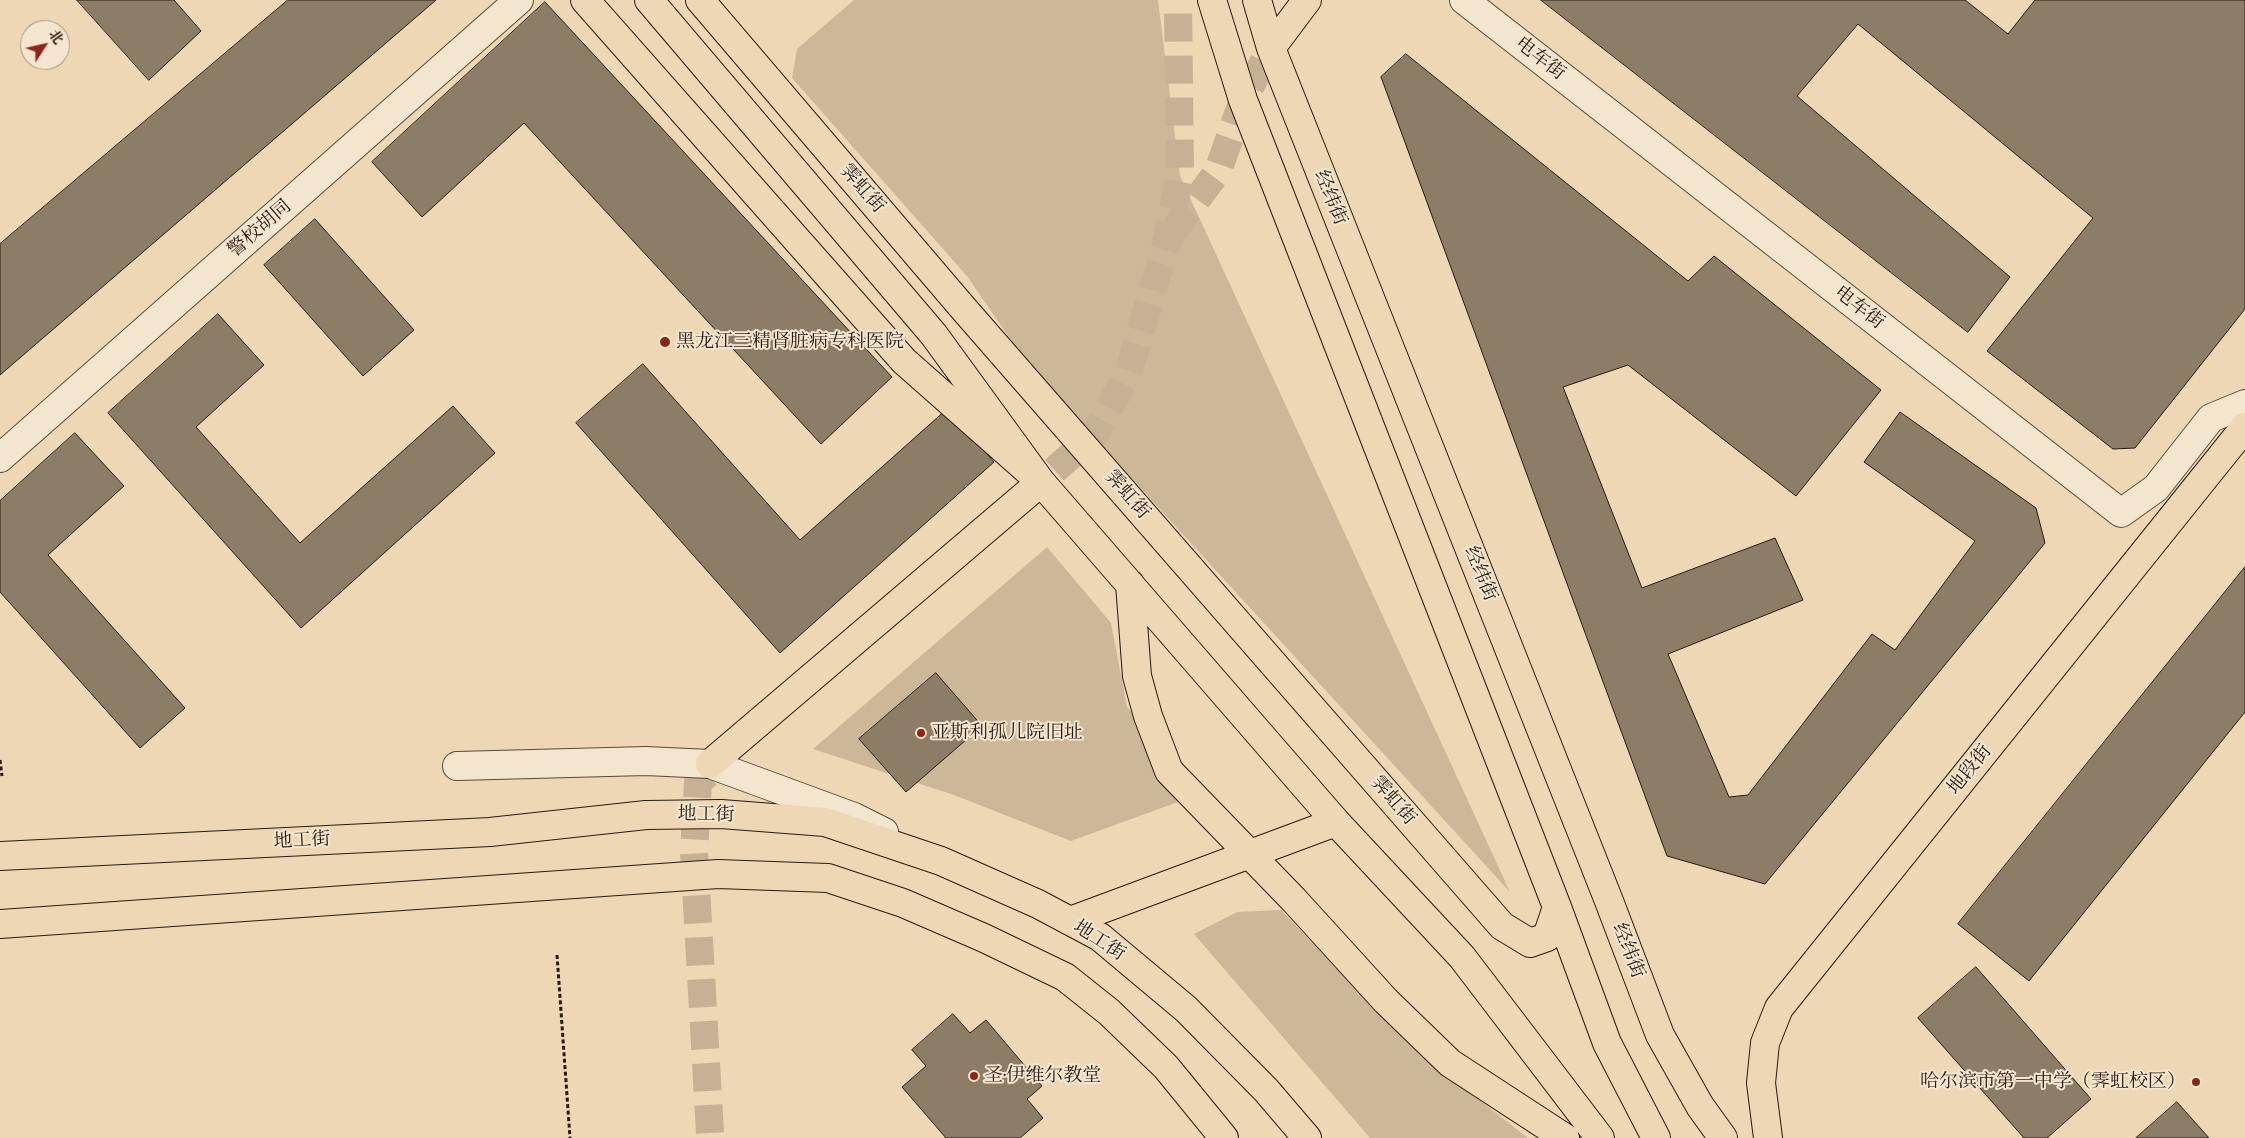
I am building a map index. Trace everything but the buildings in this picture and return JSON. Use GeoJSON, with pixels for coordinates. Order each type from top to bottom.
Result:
{"type":"FeatureCollection","features":[{"type":"Feature","properties":{"kind":"main road","name":"霁虹街"},"geometry":{"type":"LineString","coordinates":[[585,0],[904,361],[1041,482]]}},
{"type":"Feature","properties":{"kind":"main road","name":"霁虹街"},"geometry":{"type":"LineString","coordinates":[[650,0],[934,335],[1041,482],[1336,822],[1462,957],[1600,1138]]}},
{"type":"Feature","properties":{"kind":"main road","name":"霁虹街"},"geometry":{"type":"LineString","coordinates":[[700,0],[957,300],[1502,926],[1530,943],[1547,937],[1557,907]]}},
{"type":"Feature","properties":{"kind":"main road","name":"经纬街"},"geometry":{"type":"LineString","coordinates":[[1257,0],[1271,48],[1602,882],[1660,1035],[1700,1106],[1723,1138]]}},
{"type":"Feature","properties":{"kind":"main road"},"geometry":{"type":"LineString","coordinates":[[1271,48],[1307,0]]}},
{"type":"Feature","properties":{"kind":"main road"},"geometry":{"type":"LineString","coordinates":[[1213,1],[1243,100],[1557,907],[1607,1043],[1656,1138]]}},
{"type":"Feature","properties":{"kind":"main road","name":"地段街"},"geometry":{"type":"LineString","coordinates":[[1768,1138],[1761,1084],[1765,1043],[1779,1008],[2245,428]]}},
{"type":"Feature","properties":{"kind":"main road"},"geometry":{"type":"LineString","coordinates":[[710,764],[1041,482]]}},
{"type":"Feature","properties":{"kind":"main road"},"geometry":{"type":"LineString","coordinates":[[1130,584],[1137,676],[1148,716],[1168,771],[1386,1001],[1450,1063],[1565,1138]]}},
{"type":"Feature","properties":{"kind":"main road","name":"地工街"},"geometry":{"type":"LineString","coordinates":[[0,856],[490,832],[646,815],[721,814],[825,822],[941,861],[1038,904],[1100,937],[1186,1009],[1266,1090],[1306,1138]]}},
{"type":"Feature","properties":{"kind":"main road"},"geometry":{"type":"LineString","coordinates":[[1070,921],[1336,822]]}},
{"type":"Feature","properties":{"kind":"main road"},"geometry":{"type":"LineString","coordinates":[[0,924],[718,874],[828,878],[903,903],[984,938],[1065,977],[1109,1012],[1166,1067],[1224,1138]]}},
{"type":"Feature","properties":{"kind":"street","name":"警校胡同"},"geometry":{"type":"LineString","coordinates":[[0,458],[519,0]]}},
{"type":"Feature","properties":{"kind":"street","name":"电车街"},"geometry":{"type":"LineString","coordinates":[[1464,0],[2120,513],[2156,488],[2212,418],[2245,404]]}},
{"type":"Feature","properties":{"kind":"street"},"geometry":{"type":"LineString","coordinates":[[456,766],[646,761],[710,764],[854,817],[985,880]]}},
{"type":"Feature","properties":{"kind":"path"},"geometry":{"type":"LineString","coordinates":[[0,760],[2,776]]}},
{"type":"Feature","properties":{"kind":"path"},"geometry":{"type":"LineString","coordinates":[[557,955],[570,1138]]}},
{"type":"Feature","properties":{"kind":"shaded area"},"geometry":{"type":"Polygon","coordinates":[[[854,0],[1158,0],[1180,176],[1510,892],[1028,365],[967,276],[792,78],[797,49],[854,0]]]}},
{"type":"Feature","properties":{"kind":"shaded area"},"geometry":{"type":"Polygon","coordinates":[[[1047,547],[1111,623],[1127,707],[1200,794],[1071,841],[954,795],[813,749],[1047,547]]]}},
{"type":"Feature","properties":{"kind":"shaded area"},"geometry":{"type":"Polygon","coordinates":[[[1281,910],[1413,1048],[1528,1138],[1370,1138],[1194,934],[1237,912],[1281,910]]]}},
{"type":"Feature","properties":{"kind":"tunnel"},"geometry":{"type":"LineString","coordinates":[[1023,498],[1094,435],[1128,374],[1167,241],[1180,176],[1178,0]]}},
{"type":"Feature","properties":{"kind":"tunnel"},"geometry":{"type":"LineString","coordinates":[[1172,233],[1218,171],[1243,100],[1271,48]]}},
{"type":"Feature","properties":{"kind":"tunnel"},"geometry":{"type":"LineString","coordinates":[[710,1133],[694,852],[698,782],[731,754]]}},
{"type":"Feature","properties":{"kind":"place","name":"黑龙江三精肾脏病专科医院"},"geometry":{"type":"Point","coordinates":[665,342]}},
{"type":"Feature","properties":{"kind":"place","name":"亚斯利孤儿院旧址"},"geometry":{"type":"Point","coordinates":[921,733]}},
{"type":"Feature","properties":{"kind":"place","name":"圣·伊维尔教堂"},"geometry":{"type":"Point","coordinates":[974,1076]}},
{"type":"Feature","properties":{"kind":"place","name":"哈尔滨市第一中学（霁虹校区）"},"geometry":{"type":"Point","coordinates":[2196,1082]}}]}
